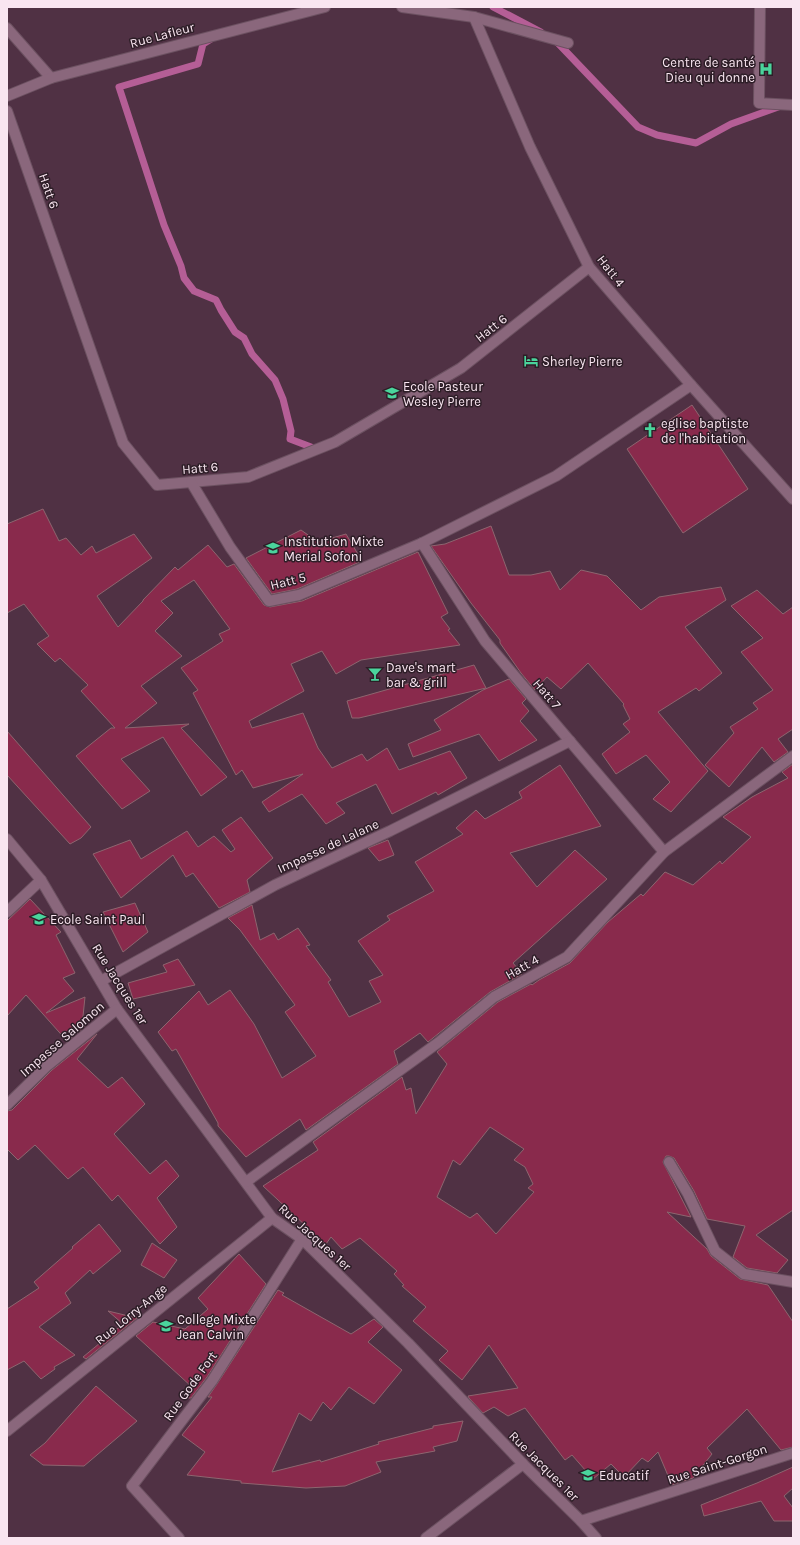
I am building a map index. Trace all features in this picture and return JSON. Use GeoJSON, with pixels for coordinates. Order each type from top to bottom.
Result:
{"type":"FeatureCollection","features":[{"type":"Feature","properties":{"kind":"street","name":"Rue Lafleur"},"geometry":{"type":"LineString","coordinates":[[7,96],[51,78],[325,7]]}},
{"type":"Feature","properties":{"kind":"street"},"geometry":{"type":"LineString","coordinates":[[402,7],[474,17],[568,43]]}},
{"type":"Feature","properties":{"kind":"street"},"geometry":{"type":"LineString","coordinates":[[760,7],[759,103],[793,105]]}},
{"type":"Feature","properties":{"kind":"street","name":"Hatt 4"},"geometry":{"type":"LineString","coordinates":[[474,17],[530,147],[589,267],[691,385],[793,499]]}},
{"type":"Feature","properties":{"kind":"street"},"geometry":{"type":"LineString","coordinates":[[7,28],[51,78]]}},
{"type":"Feature","properties":{"kind":"street","name":"Hatt 6"},"geometry":{"type":"LineString","coordinates":[[7,111],[123,443],[157,485],[248,477],[335,442],[461,368],[589,267]]}},
{"type":"Feature","properties":{"kind":"street"},"geometry":{"type":"LineString","coordinates":[[422,543],[556,476],[691,385]]}},
{"type":"Feature","properties":{"kind":"street","name":"Hatt 5"},"geometry":{"type":"LineString","coordinates":[[191,482],[230,547],[269,601],[299,595],[422,543]]}},
{"type":"Feature","properties":{"kind":"street","name":"Hatt 7"},"geometry":{"type":"LineString","coordinates":[[422,543],[485,641],[664,852]]}},
{"type":"Feature","properties":{"kind":"street","name":"Impasse de Lalane"},"geometry":{"type":"LineString","coordinates":[[101,982],[275,885],[390,831],[570,740]]}},
{"type":"Feature","properties":{"kind":"street","name":"Hatt 4"},"geometry":{"type":"LineString","coordinates":[[246,1182],[439,1042],[494,997],[567,957],[664,852],[793,756]]}},
{"type":"Feature","properties":{"kind":"street","name":"Rue Jacques 1er"},"geometry":{"type":"LineString","coordinates":[[7,839],[41,880],[117,1009],[272,1218],[302,1239],[408,1343],[596,1538]]}},
{"type":"Feature","properties":{"kind":"street"},"geometry":{"type":"LineString","coordinates":[[7,912],[41,880]]}},
{"type":"Feature","properties":{"kind":"street","name":"Impasse Salomon"},"geometry":{"type":"LineString","coordinates":[[7,1105],[48,1065],[117,1009]]}},
{"type":"Feature","properties":{"kind":"street"},"geometry":{"type":"LineString","coordinates":[[669,1162],[688,1194],[715,1251],[744,1274],[793,1282]]}},
{"type":"Feature","properties":{"kind":"street","name":"Rue Lorry-Ange"},"geometry":{"type":"LineString","coordinates":[[7,1430],[272,1218]]}},
{"type":"Feature","properties":{"kind":"street","name":"Rue Gode Fort"},"geometry":{"type":"LineString","coordinates":[[179,1538],[132,1486],[212,1381],[302,1239]]}},
{"type":"Feature","properties":{"kind":"street","name":"Rue Saint-Gorgon"},"geometry":{"type":"LineString","coordinates":[[581,1521],[793,1453]]}},
{"type":"Feature","properties":{"kind":"street"},"geometry":{"type":"LineString","coordinates":[[426,1538],[523,1464]]}},
{"type":"Feature","properties":{"kind":"building"},"geometry":{"type":"Polygon","coordinates":[[[692,405],[748,489],[683,533],[627,449],[692,405]]]}},
{"type":"Feature","properties":{"kind":"building"},"geometry":{"type":"Polygon","coordinates":[[[43,509],[59,541],[66,538],[81,555],[92,546],[96,553],[134,534],[152,558],[97,596],[118,627],[175,567],[178,570],[208,545],[227,567],[234,564],[264,605],[270,607],[302,601],[418,552],[448,613],[441,617],[450,629],[448,630],[460,645],[361,660],[336,674],[322,651],[291,664],[304,691],[249,721],[252,728],[303,713],[318,748],[332,768],[362,754],[367,761],[387,748],[399,770],[450,751],[467,778],[438,795],[436,792],[392,814],[376,784],[336,803],[345,813],[326,824],[302,794],[269,812],[262,802],[303,774],[253,788],[242,770],[236,775],[193,693],[198,690],[181,668],[223,641],[219,634],[230,629],[194,580],[161,601],[173,613],[155,631],[182,656],[141,686],[157,703],[125,728],[189,724],[181,728],[227,777],[201,796],[163,737],[121,759],[150,791],[122,809],[76,756],[111,728],[115,728],[81,691],[88,685],[60,658],[55,662],[37,644],[49,636],[24,604],[7,613],[7,524],[43,509]]]}},
{"type":"Feature","properties":{"kind":"building"},"geometry":{"type":"Polygon","coordinates":[[[491,526],[509,575],[531,575],[550,571],[560,590],[581,570],[607,576],[641,610],[659,597],[721,587],[726,600],[685,627],[722,673],[699,691],[696,688],[658,712],[708,771],[671,812],[653,799],[670,782],[646,755],[616,774],[602,754],[630,732],[623,724],[630,719],[623,705],[624,704],[588,663],[561,689],[547,677],[535,690],[521,673],[500,643],[500,640],[471,603],[431,546],[445,544],[491,526]]]}},
{"type":"Feature","properties":{"kind":"building"},"geometry":{"type":"Polygon","coordinates":[[[301,530],[318,542],[346,534],[362,561],[297,589],[272,594],[246,558],[301,530]]]}},
{"type":"Feature","properties":{"kind":"building"},"geometry":{"type":"Polygon","coordinates":[[[757,590],[783,614],[793,607],[793,729],[778,739],[788,752],[774,762],[762,747],[729,787],[705,765],[734,733],[730,727],[758,709],[753,703],[773,690],[741,652],[763,638],[731,606],[757,590]]]}},
{"type":"Feature","properties":{"kind":"building"},"geometry":{"type":"Polygon","coordinates":[[[474,665],[486,688],[359,718],[352,718],[347,701],[474,665]]]}},
{"type":"Feature","properties":{"kind":"building"},"geometry":{"type":"Polygon","coordinates":[[[509,679],[526,699],[522,703],[529,711],[520,721],[537,740],[499,761],[479,734],[413,757],[408,744],[441,730],[434,720],[483,690],[509,679]]]}},
{"type":"Feature","properties":{"kind":"building"},"geometry":{"type":"Polygon","coordinates":[[[7,731],[91,827],[81,838],[70,844],[7,775],[7,731]]]}},
{"type":"Feature","properties":{"kind":"building"},"geometry":{"type":"Polygon","coordinates":[[[793,764],[793,1210],[756,1235],[788,1260],[777,1273],[747,1268],[733,1257],[745,1226],[707,1219],[694,1191],[674,1158],[666,1156],[663,1162],[691,1217],[667,1212],[707,1249],[711,1256],[740,1279],[768,1285],[793,1322],[793,1447],[781,1450],[747,1409],[707,1448],[712,1454],[693,1478],[672,1485],[658,1452],[648,1462],[642,1458],[624,1477],[611,1464],[593,1479],[572,1455],[565,1460],[525,1408],[508,1416],[494,1407],[483,1413],[469,1398],[468,1396],[518,1388],[489,1345],[462,1380],[439,1360],[448,1351],[413,1321],[426,1307],[402,1286],[404,1285],[394,1274],[397,1271],[360,1238],[342,1249],[331,1237],[326,1244],[305,1229],[307,1227],[263,1186],[318,1150],[313,1142],[402,1077],[406,1090],[411,1088],[416,1114],[447,1064],[437,1052],[498,1002],[531,984],[532,985],[570,963],[608,922],[641,894],[643,896],[665,872],[693,885],[720,861],[722,864],[751,837],[723,817],[752,797],[788,778],[782,772],[793,764]],[[490,1127],[460,1165],[453,1160],[437,1197],[470,1218],[477,1213],[496,1234],[534,1192],[528,1188],[533,1184],[525,1167],[514,1160],[524,1149],[490,1127]]]}},
{"type":"Feature","properties":{"kind":"building"},"geometry":{"type":"Polygon","coordinates":[[[560,765],[601,826],[510,853],[537,887],[575,850],[607,879],[513,963],[522,974],[490,992],[428,1042],[420,1033],[394,1051],[398,1064],[306,1130],[300,1119],[246,1157],[218,1126],[218,1123],[176,1049],[172,1051],[158,1032],[199,991],[208,1005],[230,990],[254,1024],[282,1078],[316,1056],[285,1012],[295,1005],[240,930],[228,918],[252,905],[260,940],[274,933],[278,940],[298,928],[310,945],[306,946],[331,980],[328,982],[349,1017],[381,1002],[369,981],[383,975],[358,941],[390,920],[387,916],[434,891],[415,862],[463,834],[456,828],[476,810],[485,819],[522,798],[519,792],[560,765]]]}},
{"type":"Feature","properties":{"kind":"building"},"geometry":{"type":"Polygon","coordinates":[[[241,817],[273,858],[247,880],[250,892],[219,908],[193,873],[186,877],[173,855],[121,898],[93,854],[130,840],[141,859],[187,831],[198,847],[214,836],[231,852],[235,849],[222,830],[241,817]]]}},
{"type":"Feature","properties":{"kind":"building"},"geometry":{"type":"Polygon","coordinates":[[[388,840],[394,855],[379,861],[368,848],[388,840]]]}},
{"type":"Feature","properties":{"kind":"building"},"geometry":{"type":"Polygon","coordinates":[[[30,899],[61,932],[56,935],[75,973],[63,978],[74,991],[46,1013],[85,997],[82,1026],[85,1026],[67,1041],[26,995],[7,1016],[7,921],[30,899]]]}},
{"type":"Feature","properties":{"kind":"building"},"geometry":{"type":"Polygon","coordinates":[[[135,903],[148,932],[123,952],[103,912],[135,903]]]}},
{"type":"Feature","properties":{"kind":"building"},"geometry":{"type":"Polygon","coordinates":[[[178,959],[195,985],[133,999],[128,983],[167,972],[163,965],[178,959]]]}},
{"type":"Feature","properties":{"kind":"building"},"geometry":{"type":"Polygon","coordinates":[[[97,1034],[77,1059],[108,1088],[122,1077],[145,1104],[114,1134],[150,1174],[166,1160],[179,1176],[157,1198],[177,1227],[160,1244],[118,1195],[112,1201],[83,1167],[68,1179],[35,1145],[18,1160],[7,1149],[7,1111],[12,1110],[52,1070],[97,1034]]]}},
{"type":"Feature","properties":{"kind":"building"},"geometry":{"type":"Polygon","coordinates":[[[99,1224],[121,1251],[93,1274],[90,1270],[65,1293],[71,1303],[39,1327],[75,1355],[54,1367],[55,1369],[41,1379],[24,1361],[7,1370],[7,1309],[39,1288],[34,1282],[99,1224]]]}},
{"type":"Feature","properties":{"kind":"building"},"geometry":{"type":"Polygon","coordinates":[[[152,1243],[177,1260],[164,1278],[141,1265],[152,1243]]]}},
{"type":"Feature","properties":{"kind":"building"},"geometry":{"type":"Polygon","coordinates":[[[239,1254],[266,1284],[207,1377],[191,1398],[185,1398],[192,1387],[136,1336],[153,1322],[185,1329],[208,1309],[198,1298],[239,1254]]]}},
{"type":"Feature","properties":{"kind":"building"},"geometry":{"type":"Polygon","coordinates":[[[278,1290],[284,1293],[282,1295],[351,1334],[374,1319],[383,1327],[368,1342],[402,1370],[374,1404],[349,1387],[331,1410],[323,1402],[311,1421],[299,1413],[272,1472],[320,1460],[321,1462],[379,1444],[378,1442],[433,1428],[433,1426],[463,1421],[457,1441],[433,1447],[435,1451],[376,1462],[381,1472],[345,1486],[306,1488],[241,1483],[241,1481],[187,1475],[205,1452],[182,1435],[212,1397],[208,1397],[278,1290]]]}},
{"type":"Feature","properties":{"kind":"building"},"geometry":{"type":"Polygon","coordinates":[[[108,1311],[137,1318],[86,1359],[83,1357],[123,1324],[108,1311]]]}},
{"type":"Feature","properties":{"kind":"building"},"geometry":{"type":"Polygon","coordinates":[[[96,1386],[137,1421],[84,1466],[43,1465],[30,1455],[45,1443],[96,1386]]]}},
{"type":"Feature","properties":{"kind":"building"},"geometry":{"type":"Polygon","coordinates":[[[793,1467],[793,1488],[784,1496],[793,1508],[793,1521],[774,1521],[761,1501],[704,1516],[701,1505],[793,1467]]]}},
{"type":"Feature","properties":{"kind":"waterway"},"geometry":{"type":"LineString","coordinates":[[493,7],[541,32]]}},
{"type":"Feature","properties":{"kind":"waterway"},"geometry":{"type":"LineString","coordinates":[[211,39],[203,44],[198,64],[119,87],[164,225],[181,266],[184,278],[194,291],[216,300],[235,332],[244,338],[252,354],[275,380],[283,399],[291,431],[290,439],[311,447]]}},
{"type":"Feature","properties":{"kind":"waterway"},"geometry":{"type":"LineString","coordinates":[[555,40],[638,127],[657,135],[696,143],[731,124],[781,106]]}},
{"type":"Feature","properties":{"kind":"place","name":"Centre de santé Dieu qui donne"},"geometry":{"type":"Point","coordinates":[766,69]}},
{"type":"Feature","properties":{"kind":"place","name":"Sherley Pierre"},"geometry":{"type":"Point","coordinates":[531,361]}},
{"type":"Feature","properties":{"kind":"place","name":"Ecole Pasteur Wesley Pierre"},"geometry":{"type":"Point","coordinates":[392,393]}},
{"type":"Feature","properties":{"kind":"place","name":"eglise baptiste de l'habitation"},"geometry":{"type":"Point","coordinates":[650,430]}},
{"type":"Feature","properties":{"kind":"place","name":"Institution Mixte Merial Sofoni"},"geometry":{"type":"Point","coordinates":[273,548]}},
{"type":"Feature","properties":{"kind":"place","name":"Dave's mart bar & grill"},"geometry":{"type":"Point","coordinates":[375,674]}},
{"type":"Feature","properties":{"kind":"place","name":"Ecole Saint Paul"},"geometry":{"type":"Point","coordinates":[39,919]}},
{"type":"Feature","properties":{"kind":"place","name":"College Mixte Jean Calvin"},"geometry":{"type":"Point","coordinates":[166,1326]}},
{"type":"Feature","properties":{"kind":"place","name":"Educatif"},"geometry":{"type":"Point","coordinates":[588,1475]}}]}
